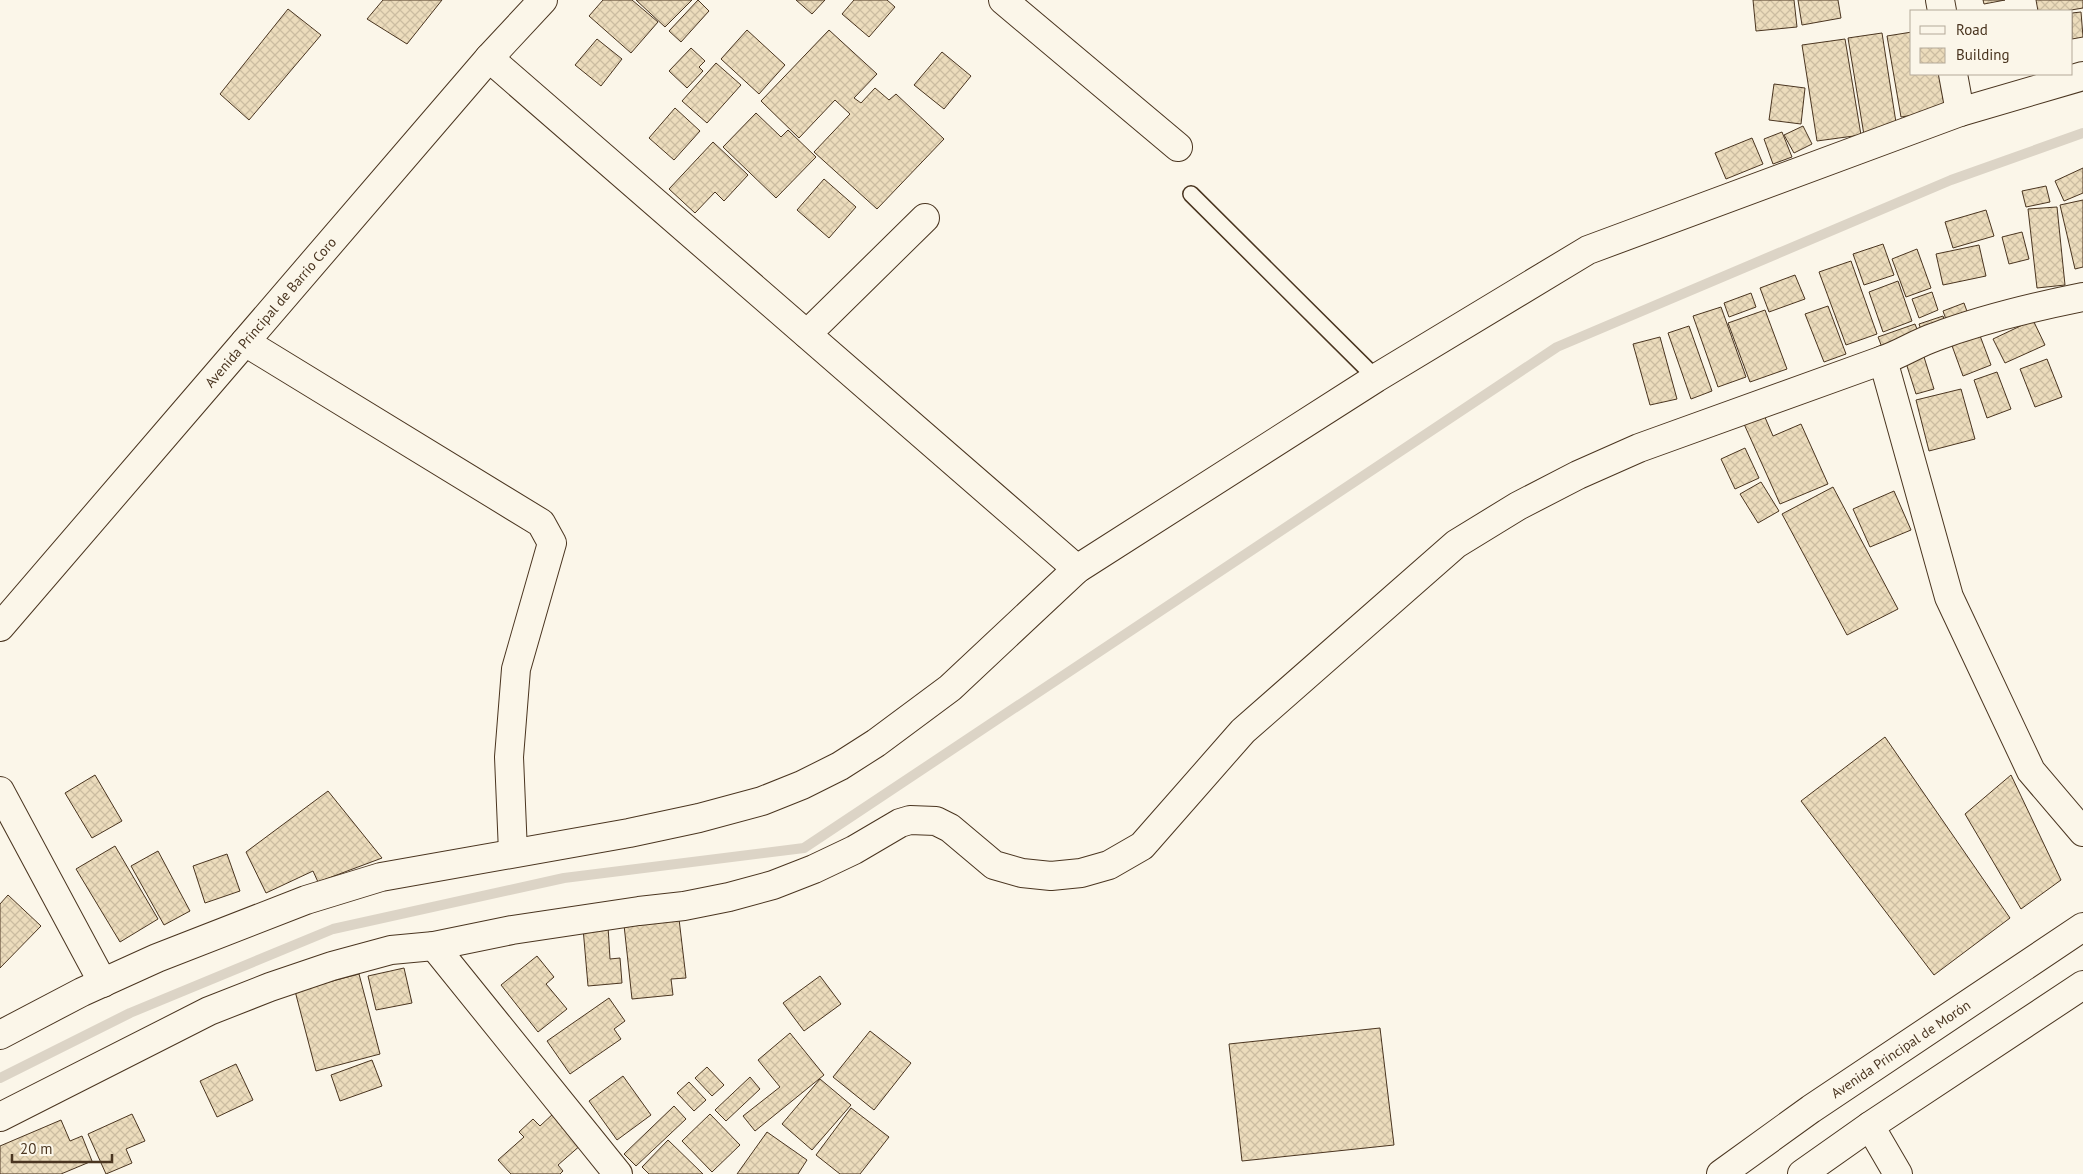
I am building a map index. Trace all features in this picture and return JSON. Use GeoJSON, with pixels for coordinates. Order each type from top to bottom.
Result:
{"type":"FeatureCollection","features":[{"type":"Feature","properties":{"kind":"street","name":"Avenida Principal de Barrio Coro"},"geometry":{"type":"LineString","coordinates":[[0,627],[489,58],[543,0]]}},
{"type":"Feature","properties":{"kind":"street"},"geometry":{"type":"LineString","coordinates":[[1003,0],[1178,147]]}},
{"type":"Feature","properties":{"kind":"street"},"geometry":{"type":"LineString","coordinates":[[489,58],[1078,569]]}},
{"type":"Feature","properties":{"kind":"street"},"geometry":{"type":"LineString","coordinates":[[1953,75],[1960,112]]}},
{"type":"Feature","properties":{"kind":"street"},"geometry":{"type":"LineString","coordinates":[[0,1035],[157,958],[234,927],[325,894],[380,877],[629,833],[715,814],[762,801],[802,785],[840,766],[876,743],[950,688],[1078,569],[1376,378],[1588,250],[1960,112],[2083,76]]}},
{"type":"Feature","properties":{"kind":"street"},"geometry":{"type":"LineString","coordinates":[[807,334],[925,218]]}},
{"type":"Feature","properties":{"kind":"street"},"geometry":{"type":"LineString","coordinates":[[0,1117],[209,1011],[270,987],[332,966],[391,950],[434,946],[512,930],[639,910],[684,906],[730,897],[773,885],[814,869],[854,850],[896,825],[910,820],[936,821],[950,828],[994,865],[1022,873],[1051,876],[1080,873],[1109,865],[1142,846],[1244,731],[1464,539],[1518,506],[1578,475],[1631,452],[1903,353],[1932,338],[1962,327],[2046,304],[2083,297]]}},
{"type":"Feature","properties":{"kind":"street"},"geometry":{"type":"LineString","coordinates":[[246,342],[541,523],[552,543],[516,670],[509,757],[513,852]]}},
{"type":"Feature","properties":{"kind":"street"},"geometry":{"type":"LineString","coordinates":[[1883,360],[1949,597],[2030,771],[2083,832]]}},
{"type":"Feature","properties":{"kind":"street"},"geometry":{"type":"LineString","coordinates":[[0,791],[103,983]]}},
{"type":"Feature","properties":{"kind":"street","name":"Avenida Principal de Morón"},"geometry":{"type":"LineString","coordinates":[[1721,1174],[1811,1109],[2083,927]]}},
{"type":"Feature","properties":{"kind":"street"},"geometry":{"type":"LineString","coordinates":[[434,946],[618,1174]]}},
{"type":"Feature","properties":{"kind":"street"},"geometry":{"type":"LineString","coordinates":[[1802,1174],[1870,1126],[2083,985]]}},
{"type":"Feature","properties":{"kind":"street"},"geometry":{"type":"LineString","coordinates":[[1870,1126],[1898,1174]]}},
{"type":"Feature","properties":{"kind":"lane"},"geometry":{"type":"LineString","coordinates":[[1191,194],[1376,378]]}},
{"type":"Feature","properties":{"kind":"building"},"geometry":{"type":"Polygon","coordinates":[[[383,0],[442,0],[407,44],[367,19],[383,0]]]}},
{"type":"Feature","properties":{"kind":"building"},"geometry":{"type":"Polygon","coordinates":[[[603,0],[632,0],[658,22],[631,53],[589,16],[603,0]]]}},
{"type":"Feature","properties":{"kind":"building"},"geometry":{"type":"Polygon","coordinates":[[[636,0],[692,0],[665,27],[636,0]]]}},
{"type":"Feature","properties":{"kind":"building"},"geometry":{"type":"Polygon","coordinates":[[[698,0],[709,11],[681,42],[669,31],[698,0]]]}},
{"type":"Feature","properties":{"kind":"building"},"geometry":{"type":"Polygon","coordinates":[[[796,0],[825,0],[812,14],[796,0]]]}},
{"type":"Feature","properties":{"kind":"building"},"geometry":{"type":"Polygon","coordinates":[[[854,0],[887,0],[895,7],[869,37],[842,14],[854,0]]]}},
{"type":"Feature","properties":{"kind":"building"},"geometry":{"type":"Polygon","coordinates":[[[1753,0],[1794,0],[1797,27],[1756,31],[1753,0]]]}},
{"type":"Feature","properties":{"kind":"building"},"geometry":{"type":"Polygon","coordinates":[[[1798,0],[1838,0],[1841,18],[1802,25],[1798,0]]]}},
{"type":"Feature","properties":{"kind":"building"},"geometry":{"type":"Polygon","coordinates":[[[1983,0],[2005,0],[1984,4],[1983,0]]]}},
{"type":"Feature","properties":{"kind":"building"},"geometry":{"type":"Polygon","coordinates":[[[2036,0],[2083,0],[2083,8],[2038,10],[2036,0]]]}},
{"type":"Feature","properties":{"kind":"building"},"geometry":{"type":"Polygon","coordinates":[[[288,9],[321,35],[249,120],[220,94],[288,9]]]}},
{"type":"Feature","properties":{"kind":"building"},"geometry":{"type":"Polygon","coordinates":[[[2081,12],[2083,37],[2073,39],[2073,13],[2081,12]]]}},
{"type":"Feature","properties":{"kind":"building"},"geometry":{"type":"Polygon","coordinates":[[[747,30],[785,65],[759,94],[721,59],[747,30]]]}},
{"type":"Feature","properties":{"kind":"building"},"geometry":{"type":"Polygon","coordinates":[[[829,30],[877,74],[854,98],[861,103],[875,88],[889,100],[896,94],[944,139],[877,209],[814,152],[850,114],[835,100],[799,138],[761,101],[829,30]]]}},
{"type":"Feature","properties":{"kind":"building"},"geometry":{"type":"Polygon","coordinates":[[[1910,32],[1910,75],[1939,75],[1945,110],[1901,117],[1887,36],[1910,32]]]}},
{"type":"Feature","properties":{"kind":"building"},"geometry":{"type":"Polygon","coordinates":[[[1882,33],[1897,129],[1864,135],[1848,38],[1882,33]]]}},
{"type":"Feature","properties":{"kind":"building"},"geometry":{"type":"Polygon","coordinates":[[[597,39],[622,59],[601,86],[575,65],[597,39]]]}},
{"type":"Feature","properties":{"kind":"building"},"geometry":{"type":"Polygon","coordinates":[[[1845,39],[1861,135],[1817,141],[1802,45],[1845,39]]]}},
{"type":"Feature","properties":{"kind":"building"},"geometry":{"type":"Polygon","coordinates":[[[691,48],[705,61],[699,67],[703,71],[687,88],[669,71],[691,48]]]}},
{"type":"Feature","properties":{"kind":"building"},"geometry":{"type":"Polygon","coordinates":[[[942,52],[971,76],[944,109],[914,85],[942,52]]]}},
{"type":"Feature","properties":{"kind":"building"},"geometry":{"type":"Polygon","coordinates":[[[716,63],[741,85],[707,123],[682,101],[716,63]]]}},
{"type":"Feature","properties":{"kind":"building"},"geometry":{"type":"Polygon","coordinates":[[[1774,84],[1805,88],[1801,124],[1769,120],[1774,84]]]}},
{"type":"Feature","properties":{"kind":"building"},"geometry":{"type":"Polygon","coordinates":[[[675,108],[700,131],[674,160],[649,138],[675,108]]]}},
{"type":"Feature","properties":{"kind":"building"},"geometry":{"type":"Polygon","coordinates":[[[756,113],[781,137],[788,130],[816,157],[776,198],[723,147],[756,113]]]}},
{"type":"Feature","properties":{"kind":"building"},"geometry":{"type":"Polygon","coordinates":[[[1803,126],[1812,144],[1794,153],[1784,135],[1803,126]]]}},
{"type":"Feature","properties":{"kind":"building"},"geometry":{"type":"Polygon","coordinates":[[[1782,132],[1792,157],[1773,164],[1764,139],[1782,132]]]}},
{"type":"Feature","properties":{"kind":"building"},"geometry":{"type":"Polygon","coordinates":[[[1752,138],[1763,164],[1726,179],[1715,153],[1752,138]]]}},
{"type":"Feature","properties":{"kind":"building"},"geometry":{"type":"Polygon","coordinates":[[[713,142],[748,175],[724,201],[715,192],[695,213],[669,189],[713,142]]]}},
{"type":"Feature","properties":{"kind":"building"},"geometry":{"type":"Polygon","coordinates":[[[2083,168],[2083,193],[2064,201],[2055,181],[2083,168]]]}},
{"type":"Feature","properties":{"kind":"building"},"geometry":{"type":"Polygon","coordinates":[[[824,179],[856,207],[829,238],[797,210],[824,179]]]}},
{"type":"Feature","properties":{"kind":"building"},"geometry":{"type":"Polygon","coordinates":[[[2046,186],[2050,202],[2026,207],[2022,191],[2046,186]]]}},
{"type":"Feature","properties":{"kind":"building"},"geometry":{"type":"Polygon","coordinates":[[[2083,200],[2083,267],[2075,269],[2060,205],[2083,200]]]}},
{"type":"Feature","properties":{"kind":"building"},"geometry":{"type":"Polygon","coordinates":[[[2057,207],[2065,285],[2037,288],[2028,209],[2057,207]]]}},
{"type":"Feature","properties":{"kind":"building"},"geometry":{"type":"Polygon","coordinates":[[[1986,210],[1994,236],[1953,248],[1945,222],[1986,210]]]}},
{"type":"Feature","properties":{"kind":"building"},"geometry":{"type":"Polygon","coordinates":[[[2022,232],[2029,259],[2009,264],[2002,237],[2022,232]]]}},
{"type":"Feature","properties":{"kind":"building"},"geometry":{"type":"Polygon","coordinates":[[[1883,244],[1894,275],[1864,285],[1853,254],[1883,244]]]}},
{"type":"Feature","properties":{"kind":"building"},"geometry":{"type":"Polygon","coordinates":[[[1979,245],[1986,276],[1943,285],[1936,254],[1979,245]]]}},
{"type":"Feature","properties":{"kind":"building"},"geometry":{"type":"Polygon","coordinates":[[[1917,249],[1931,288],[1906,297],[1892,259],[1917,249]]]}},
{"type":"Feature","properties":{"kind":"building"},"geometry":{"type":"Polygon","coordinates":[[[1851,261],[1877,334],[1846,345],[1819,272],[1851,261]]]}},
{"type":"Feature","properties":{"kind":"building"},"geometry":{"type":"Polygon","coordinates":[[[1795,275],[1805,299],[1769,312],[1760,288],[1795,275]]]}},
{"type":"Feature","properties":{"kind":"building"},"geometry":{"type":"Polygon","coordinates":[[[1898,281],[1912,321],[1883,332],[1869,292],[1898,281]]]}},
{"type":"Feature","properties":{"kind":"building"},"geometry":{"type":"Polygon","coordinates":[[[1932,292],[1938,310],[1919,318],[1912,299],[1932,292]]]}},
{"type":"Feature","properties":{"kind":"building"},"geometry":{"type":"Polygon","coordinates":[[[1751,293],[1756,307],[1729,317],[1724,303],[1751,293]]]}},
{"type":"Feature","properties":{"kind":"building"},"geometry":{"type":"Polygon","coordinates":[[[1964,303],[1969,317],[1948,325],[1943,311],[1964,303]]]}},
{"type":"Feature","properties":{"kind":"building"},"geometry":{"type":"Polygon","coordinates":[[[1828,306],[1846,354],[1824,362],[1805,314],[1828,306]]]}},
{"type":"Feature","properties":{"kind":"building"},"geometry":{"type":"Polygon","coordinates":[[[1721,307],[1746,377],[1718,387],[1693,316],[1721,307]]]}},
{"type":"Feature","properties":{"kind":"building"},"geometry":{"type":"Polygon","coordinates":[[[1765,310],[1787,369],[1750,382],[1728,323],[1765,310]]]}},
{"type":"Feature","properties":{"kind":"building"},"geometry":{"type":"Polygon","coordinates":[[[1943,316],[1948,330],[1924,338],[1919,324],[1943,316]]]}},
{"type":"Feature","properties":{"kind":"building"},"geometry":{"type":"Polygon","coordinates":[[[2033,320],[2045,345],[2005,363],[1993,339],[2033,320]]]}},
{"type":"Feature","properties":{"kind":"building"},"geometry":{"type":"Polygon","coordinates":[[[1915,324],[1922,342],[1885,355],[1878,337],[1915,324]]]}},
{"type":"Feature","properties":{"kind":"building"},"geometry":{"type":"Polygon","coordinates":[[[1689,326],[1712,391],[1691,399],[1668,333],[1689,326]]]}},
{"type":"Feature","properties":{"kind":"building"},"geometry":{"type":"Polygon","coordinates":[[[1979,333],[1991,365],[1963,376],[1951,343],[1979,333]]]}},
{"type":"Feature","properties":{"kind":"building"},"geometry":{"type":"Polygon","coordinates":[[[1660,337],[1677,399],[1650,405],[1633,344],[1660,337]]]}},
{"type":"Feature","properties":{"kind":"building"},"geometry":{"type":"Polygon","coordinates":[[[1924,357],[1934,389],[1916,394],[1906,363],[1924,357]]]}},
{"type":"Feature","properties":{"kind":"building"},"geometry":{"type":"Polygon","coordinates":[[[2047,359],[2062,397],[2035,407],[2020,369],[2047,359]]]}},
{"type":"Feature","properties":{"kind":"building"},"geometry":{"type":"Polygon","coordinates":[[[1997,372],[2011,409],[1987,418],[1974,380],[1997,372]]]}},
{"type":"Feature","properties":{"kind":"building"},"geometry":{"type":"Polygon","coordinates":[[[1961,389],[1975,439],[1929,451],[1916,400],[1961,389]]]}},
{"type":"Feature","properties":{"kind":"building"},"geometry":{"type":"Polygon","coordinates":[[[1764,415],[1773,436],[1801,424],[1828,484],[1780,504],[1744,424],[1764,415]]]}},
{"type":"Feature","properties":{"kind":"building"},"geometry":{"type":"Polygon","coordinates":[[[1745,448],[1759,478],[1735,489],[1721,459],[1745,448]]]}},
{"type":"Feature","properties":{"kind":"building"},"geometry":{"type":"Polygon","coordinates":[[[1761,482],[1779,511],[1758,523],[1740,494],[1761,482]]]}},
{"type":"Feature","properties":{"kind":"building"},"geometry":{"type":"Polygon","coordinates":[[[1833,487],[1898,609],[1847,635],[1782,514],[1833,487]]]}},
{"type":"Feature","properties":{"kind":"building"},"geometry":{"type":"Polygon","coordinates":[[[1894,491],[1911,530],[1870,547],[1853,509],[1894,491]]]}},
{"type":"Feature","properties":{"kind":"building"},"geometry":{"type":"Polygon","coordinates":[[[1885,737],[2010,918],[1934,975],[1801,801],[1885,737]]]}},
{"type":"Feature","properties":{"kind":"building"},"geometry":{"type":"Polygon","coordinates":[[[95,775],[122,821],[92,838],[65,793],[95,775]]]}},
{"type":"Feature","properties":{"kind":"building"},"geometry":{"type":"Polygon","coordinates":[[[2011,775],[2061,880],[2021,909],[1965,814],[2011,775]]]}},
{"type":"Feature","properties":{"kind":"building"},"geometry":{"type":"Polygon","coordinates":[[[328,791],[382,858],[318,882],[313,871],[266,893],[246,852],[328,791]]]}},
{"type":"Feature","properties":{"kind":"building"},"geometry":{"type":"Polygon","coordinates":[[[115,846],[158,919],[120,942],[76,869],[115,846]]]}},
{"type":"Feature","properties":{"kind":"building"},"geometry":{"type":"Polygon","coordinates":[[[158,851],[190,911],[164,925],[131,866],[158,851]]]}},
{"type":"Feature","properties":{"kind":"building"},"geometry":{"type":"Polygon","coordinates":[[[227,854],[240,891],[205,903],[193,866],[227,854]]]}},
{"type":"Feature","properties":{"kind":"building"},"geometry":{"type":"Polygon","coordinates":[[[8,895],[41,926],[0,968],[0,904],[8,895]]]}},
{"type":"Feature","properties":{"kind":"building"},"geometry":{"type":"Polygon","coordinates":[[[679,919],[686,978],[671,979],[673,995],[632,999],[624,925],[679,919]]]}},
{"type":"Feature","properties":{"kind":"building"},"geometry":{"type":"Polygon","coordinates":[[[608,926],[610,959],[620,958],[622,983],[588,986],[583,928],[608,926]]]}},
{"type":"Feature","properties":{"kind":"building"},"geometry":{"type":"Polygon","coordinates":[[[537,956],[554,977],[546,984],[567,1009],[538,1032],[501,985],[537,956]]]}},
{"type":"Feature","properties":{"kind":"building"},"geometry":{"type":"Polygon","coordinates":[[[404,968],[412,1003],[376,1010],[368,976],[404,968]]]}},
{"type":"Feature","properties":{"kind":"building"},"geometry":{"type":"Polygon","coordinates":[[[359,974],[380,1054],[316,1071],[295,991],[359,974]]]}},
{"type":"Feature","properties":{"kind":"building"},"geometry":{"type":"Polygon","coordinates":[[[820,976],[841,1004],[804,1031],[783,1003],[820,976]]]}},
{"type":"Feature","properties":{"kind":"building"},"geometry":{"type":"Polygon","coordinates":[[[609,998],[625,1021],[614,1029],[621,1039],[570,1074],[547,1041],[609,998]]]}},
{"type":"Feature","properties":{"kind":"building"},"geometry":{"type":"Polygon","coordinates":[[[1380,1028],[1394,1145],[1242,1161],[1229,1044],[1380,1028]]]}},
{"type":"Feature","properties":{"kind":"building"},"geometry":{"type":"Polygon","coordinates":[[[870,1031],[911,1063],[874,1110],[833,1077],[870,1031]]]}},
{"type":"Feature","properties":{"kind":"building"},"geometry":{"type":"Polygon","coordinates":[[[790,1033],[824,1075],[755,1131],[743,1116],[780,1087],[758,1060],[790,1033]]]}},
{"type":"Feature","properties":{"kind":"building"},"geometry":{"type":"Polygon","coordinates":[[[372,1060],[382,1086],[340,1101],[331,1075],[372,1060]]]}},
{"type":"Feature","properties":{"kind":"building"},"geometry":{"type":"Polygon","coordinates":[[[236,1064],[253,1100],[217,1117],[200,1081],[236,1064]]]}},
{"type":"Feature","properties":{"kind":"building"},"geometry":{"type":"Polygon","coordinates":[[[707,1067],[724,1085],[712,1096],[695,1078],[707,1067]]]}},
{"type":"Feature","properties":{"kind":"building"},"geometry":{"type":"Polygon","coordinates":[[[623,1076],[651,1115],[617,1140],[589,1101],[623,1076]]]}},
{"type":"Feature","properties":{"kind":"building"},"geometry":{"type":"Polygon","coordinates":[[[750,1077],[760,1089],[726,1121],[715,1110],[750,1077]]]}},
{"type":"Feature","properties":{"kind":"building"},"geometry":{"type":"Polygon","coordinates":[[[820,1079],[851,1105],[812,1150],[782,1124],[820,1079]]]}},
{"type":"Feature","properties":{"kind":"building"},"geometry":{"type":"Polygon","coordinates":[[[689,1082],[706,1100],[694,1111],[677,1093],[689,1082]]]}},
{"type":"Feature","properties":{"kind":"building"},"geometry":{"type":"Polygon","coordinates":[[[674,1106],[686,1119],[636,1166],[624,1154],[674,1106]]]}},
{"type":"Feature","properties":{"kind":"building"},"geometry":{"type":"Polygon","coordinates":[[[851,1108],[889,1137],[860,1174],[840,1174],[816,1155],[851,1108]]]}},
{"type":"Feature","properties":{"kind":"building"},"geometry":{"type":"Polygon","coordinates":[[[554,1113],[582,1144],[558,1165],[563,1171],[560,1174],[511,1174],[498,1160],[524,1137],[519,1132],[533,1119],[540,1126],[554,1113]]]}},
{"type":"Feature","properties":{"kind":"building"},"geometry":{"type":"Polygon","coordinates":[[[132,1114],[145,1141],[126,1149],[132,1163],[106,1174],[88,1134],[132,1114]]]}},
{"type":"Feature","properties":{"kind":"building"},"geometry":{"type":"Polygon","coordinates":[[[710,1114],[740,1145],[712,1172],[682,1141],[710,1114]]]}},
{"type":"Feature","properties":{"kind":"building"},"geometry":{"type":"Polygon","coordinates":[[[61,1120],[70,1141],[82,1136],[92,1161],[61,1174],[0,1174],[0,1146],[61,1120]]]}},
{"type":"Feature","properties":{"kind":"building"},"geometry":{"type":"Polygon","coordinates":[[[767,1132],[807,1160],[798,1174],[737,1174],[767,1132]]]}},
{"type":"Feature","properties":{"kind":"building"},"geometry":{"type":"Polygon","coordinates":[[[668,1140],[703,1174],[649,1174],[642,1167],[668,1140]]]}},
{"type":"Feature","properties":{"kind":"waterway"},"geometry":{"type":"LineString","coordinates":[[0,1078],[130,1013],[333,929],[564,878],[804,848],[1557,347],[1951,180],[2083,133]]}}]}
